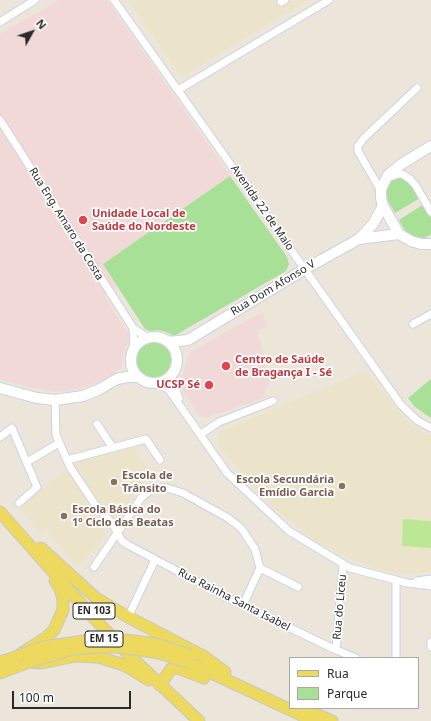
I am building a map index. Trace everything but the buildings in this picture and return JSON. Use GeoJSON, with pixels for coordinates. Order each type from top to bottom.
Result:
{"type":"FeatureCollection","features":[{"type":"Feature","properties":{"kind":"main road","name":"EN 103"},"geometry":{"type":"LineString","coordinates":[[0,505],[28,538],[134,653],[160,685]]}},
{"type":"Feature","properties":{"kind":"main road","name":"EN 103"},"geometry":{"type":"LineString","coordinates":[[0,512],[92,616],[130,656],[199,721]]}},
{"type":"Feature","properties":{"kind":"main road"},"geometry":{"type":"LineString","coordinates":[[28,538],[96,598],[128,617],[203,656],[225,672]]}},
{"type":"Feature","properties":{"kind":"main road"},"geometry":{"type":"LineString","coordinates":[[16,657],[47,637],[54,630],[63,610],[63,599],[60,590],[39,556]]}},
{"type":"Feature","properties":{"kind":"main road","name":"EM 15"},"geometry":{"type":"LineString","coordinates":[[0,662],[43,647],[98,639],[152,643],[225,672],[289,703]]}},
{"type":"Feature","properties":{"kind":"main road","name":"EM 15"},"geometry":{"type":"LineString","coordinates":[[0,673],[29,662],[72,649],[121,647],[190,659],[233,683],[314,721]]}},
{"type":"Feature","properties":{"kind":"main road"},"geometry":{"type":"LineString","coordinates":[[29,662],[41,663],[76,656],[98,657],[124,666],[153,683],[160,685],[171,669],[178,668],[192,672],[218,684],[233,683]]}},
{"type":"Feature","properties":{"kind":"main road"},"geometry":{"type":"LineString","coordinates":[[303,709],[332,721]]}},
{"type":"Feature","properties":{"kind":"street"},"geometry":{"type":"LineString","coordinates":[[0,22],[35,0]]}},
{"type":"Feature","properties":{"kind":"street","name":"Avenida 22 de Maio"},"geometry":{"type":"LineString","coordinates":[[114,0],[401,405],[418,421],[431,428]]}},
{"type":"Feature","properties":{"kind":"street"},"geometry":{"type":"LineString","coordinates":[[178,90],[328,0]]}},
{"type":"Feature","properties":{"kind":"street"},"geometry":{"type":"LineString","coordinates":[[383,186],[361,156],[357,148],[364,138],[417,88]]}},
{"type":"Feature","properties":{"kind":"street","name":"Rua Eng. Amaro da Costa"},"geometry":{"type":"LineString","coordinates":[[0,120],[133,328],[148,338]]}},
{"type":"Feature","properties":{"kind":"street"},"geometry":{"type":"LineString","coordinates":[[430,148],[393,170],[383,186],[383,206],[399,234],[411,241],[426,244],[431,238]]}},
{"type":"Feature","properties":{"kind":"street"},"geometry":{"type":"LineString","coordinates":[[383,186],[394,174],[402,174],[406,176],[416,186],[431,212]]}},
{"type":"Feature","properties":{"kind":"street","name":"Rua Dom Afonso V"},"geometry":{"type":"LineString","coordinates":[[176,357],[188,340],[305,269],[359,239],[372,224],[383,206]]}},
{"type":"Feature","properties":{"kind":"street","name":"Rua Dom Afonso V"},"geometry":{"type":"LineString","coordinates":[[359,239],[399,234]]}},
{"type":"Feature","properties":{"kind":"street"},"geometry":{"type":"LineString","coordinates":[[413,324],[431,314]]}},
{"type":"Feature","properties":{"kind":"street"},"geometry":{"type":"LineString","coordinates":[[133,328],[134,348]]}},
{"type":"Feature","properties":{"kind":"street"},"geometry":{"type":"LineString","coordinates":[[0,388],[37,398],[55,400],[83,396],[98,390],[116,379],[124,372],[134,348],[138,343],[148,338],[158,338],[168,342],[175,352],[176,364],[174,371],[170,376],[158,383]]}},
{"type":"Feature","properties":{"kind":"street","name":"Rua Dom Afonso V"},"geometry":{"type":"LineString","coordinates":[[168,342],[188,340]]}},
{"type":"Feature","properties":{"kind":"street"},"geometry":{"type":"LineString","coordinates":[[130,360],[134,372],[138,377],[147,382],[158,383],[169,390],[184,409],[227,473],[289,531],[350,568],[407,583],[431,586]]}},
{"type":"Feature","properties":{"kind":"street"},"geometry":{"type":"LineString","coordinates":[[170,376],[184,409]]}},
{"type":"Feature","properties":{"kind":"street"},"geometry":{"type":"LineString","coordinates":[[116,379],[138,377]]}},
{"type":"Feature","properties":{"kind":"street","name":"Rua Rainha Santa Isabel"},"geometry":{"type":"LineString","coordinates":[[55,400],[56,435],[70,467],[96,506],[112,524],[122,541],[243,605],[354,657]]}},
{"type":"Feature","properties":{"kind":"street"},"geometry":{"type":"LineString","coordinates":[[201,434],[219,422],[273,401]]}},
{"type":"Feature","properties":{"kind":"street"},"geometry":{"type":"LineString","coordinates":[[97,424],[113,448]]}},
{"type":"Feature","properties":{"kind":"street"},"geometry":{"type":"LineString","coordinates":[[0,437],[12,428],[37,487],[19,502]]}},
{"type":"Feature","properties":{"kind":"street"},"geometry":{"type":"LineString","coordinates":[[67,460],[146,439],[160,460]]}},
{"type":"Feature","properties":{"kind":"street"},"geometry":{"type":"LineString","coordinates":[[27,462],[59,443]]}},
{"type":"Feature","properties":{"kind":"street"},"geometry":{"type":"LineString","coordinates":[[94,567],[141,498],[153,488],[167,488],[183,493],[228,518],[241,528],[255,549],[260,568],[243,605]]}},
{"type":"Feature","properties":{"kind":"street"},"geometry":{"type":"LineString","coordinates":[[128,617],[156,560]]}},
{"type":"Feature","properties":{"kind":"street","name":"Rua do Liceu"},"geometry":{"type":"LineString","coordinates":[[336,650],[343,564]]}},
{"type":"Feature","properties":{"kind":"street"},"geometry":{"type":"LineString","coordinates":[[260,568],[298,587]]}},
{"type":"Feature","properties":{"kind":"street"},"geometry":{"type":"LineString","coordinates":[[407,583],[431,579]]}},
{"type":"Feature","properties":{"kind":"street"},"geometry":{"type":"LineString","coordinates":[[396,580],[396,657]]}},
{"type":"Feature","properties":{"kind":"street"},"geometry":{"type":"LineString","coordinates":[[431,642],[431,647]]}},
{"type":"Feature","properties":{"kind":"shaded area","name":"Unidade Local de Saúde do Nordeste"},"geometry":{"type":"Polygon","coordinates":[[[59,0],[107,0],[230,176],[103,264],[117,286],[104,295],[130,337],[125,348],[121,368],[108,378],[86,387],[58,392],[34,388],[0,379],[0,34],[59,0]]]}},
{"type":"Feature","properties":{"kind":"shaded area"},"geometry":{"type":"Polygon","coordinates":[[[128,0],[308,0],[181,77],[128,0]]]}},
{"type":"Feature","properties":{"kind":"shaded area","name":"Centro de Saúde de Bragança I - Sé"},"geometry":{"type":"Polygon","coordinates":[[[262,312],[267,326],[257,331],[270,379],[263,398],[208,417],[199,416],[179,384],[190,352],[262,312]]]}},
{"type":"Feature","properties":{"kind":"shaded area","name":"Escola Secundária Emídio Garcia"},"geometry":{"type":"Polygon","coordinates":[[[366,371],[405,419],[422,432],[431,435],[431,572],[399,574],[373,568],[346,557],[313,539],[272,507],[220,448],[218,442],[218,432],[366,371]]]}},
{"type":"Feature","properties":{"kind":"shaded area","name":"Escola de Trânsito"},"geometry":{"type":"Polygon","coordinates":[[[136,447],[148,473],[116,521],[101,506],[73,463],[136,447]]]}},
{"type":"Feature","properties":{"kind":"shaded area","name":"Escola Básica do 1º Ciclo das Beatas"},"geometry":{"type":"Polygon","coordinates":[[[66,470],[108,526],[103,531],[106,533],[101,544],[76,566],[46,529],[41,533],[19,507],[66,470]]]}},
{"type":"Feature","properties":{"kind":"green space"},"geometry":{"type":"Polygon","coordinates":[[[230,176],[287,257],[289,264],[286,271],[174,336],[158,330],[150,331],[145,329],[103,264],[230,176]]]}},
{"type":"Feature","properties":{"kind":"green space"},"geometry":{"type":"Polygon","coordinates":[[[399,176],[410,182],[420,198],[395,213],[388,201],[386,189],[390,180],[399,176]]]}},
{"type":"Feature","properties":{"kind":"green space"},"geometry":{"type":"Polygon","coordinates":[[[424,204],[431,218],[431,234],[425,238],[413,237],[406,232],[399,220],[424,204]]]}},
{"type":"Feature","properties":{"kind":"green space"},"geometry":{"type":"Polygon","coordinates":[[[157,342],[166,347],[170,353],[170,367],[166,373],[157,378],[149,378],[140,373],[136,367],[135,356],[140,347],[146,343],[157,342]]]}},
{"type":"Feature","properties":{"kind":"green space"},"geometry":{"type":"Polygon","coordinates":[[[431,379],[431,418],[415,407],[408,398],[431,379]]]}},
{"type":"Feature","properties":{"kind":"green space"},"geometry":{"type":"Polygon","coordinates":[[[403,519],[431,521],[431,548],[402,546],[403,519]]]}},
{"type":"Feature","properties":{"kind":"place","name":"Unidade Local de Saúde do Nordeste"},"geometry":{"type":"Point","coordinates":[83,220]}},
{"type":"Feature","properties":{"kind":"place","name":"Centro de Saúde de Bragança I - Sé"},"geometry":{"type":"Point","coordinates":[226,366]}},
{"type":"Feature","properties":{"kind":"place","name":"UCSP Sé"},"geometry":{"type":"Point","coordinates":[209,385]}},
{"type":"Feature","properties":{"kind":"place","name":"Escola de Trânsito"},"geometry":{"type":"Point","coordinates":[114,482]}},
{"type":"Feature","properties":{"kind":"place","name":"Escola Secundária Emídio Garcia"},"geometry":{"type":"Point","coordinates":[342,486]}},
{"type":"Feature","properties":{"kind":"place","name":"Escola Básica do 1º Ciclo das Beatas"},"geometry":{"type":"Point","coordinates":[64,516]}}]}
